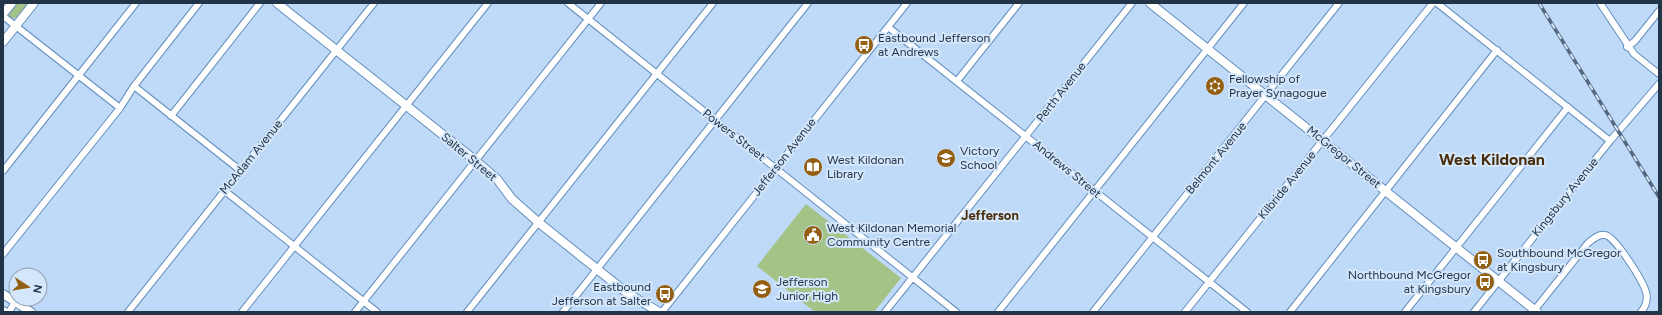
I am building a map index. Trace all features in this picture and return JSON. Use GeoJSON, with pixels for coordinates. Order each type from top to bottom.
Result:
{"type":"FeatureCollection","features":[{"type":"Feature","properties":{"kind":"main road"},"geometry":{"type":"LineString","coordinates":[[3,15],[12,3]]}},
{"type":"Feature","properties":{"kind":"main road"},"geometry":{"type":"LineString","coordinates":[[3,42],[34,3]]}},
{"type":"Feature","properties":{"kind":"main road","name":"Salter Street"},"geometry":{"type":"LineString","coordinates":[[277,3],[476,160],[497,179],[518,206],[627,293],[659,312]]}},
{"type":"Feature","properties":{"kind":"main road","name":"McGregor Street"},"geometry":{"type":"LineString","coordinates":[[1150,3],[1535,311]]}},
{"type":"Feature","properties":{"kind":"main road"},"geometry":{"type":"LineString","coordinates":[[22,310],[31,312]]}},
{"type":"Feature","properties":{"kind":"street"},"geometry":{"type":"LineString","coordinates":[[3,170],[136,3]]}},
{"type":"Feature","properties":{"kind":"street"},"geometry":{"type":"LineString","coordinates":[[3,254],[120,108],[134,86],[199,3]]}},
{"type":"Feature","properties":{"kind":"street"},"geometry":{"type":"LineString","coordinates":[[171,116],[260,3]]}},
{"type":"Feature","properties":{"kind":"street","name":"McAdam Avenue"},"geometry":{"type":"LineString","coordinates":[[128,312],[374,3]]}},
{"type":"Feature","properties":{"kind":"street"},"geometry":{"type":"LineString","coordinates":[[242,312],[488,3]]}},
{"type":"Feature","properties":{"kind":"street","name":"Powers Street"},"geometry":{"type":"LineString","coordinates":[[568,3],[956,312]]}},
{"type":"Feature","properties":{"kind":"street"},"geometry":{"type":"LineString","coordinates":[[355,312],[601,3]]}},
{"type":"Feature","properties":{"kind":"street"},"geometry":{"type":"LineString","coordinates":[[467,312],[713,3]]}},
{"type":"Feature","properties":{"kind":"street"},"geometry":{"type":"LineString","coordinates":[[563,312],[808,3]]}},
{"type":"Feature","properties":{"kind":"street","name":"Jefferson Avenue"},"geometry":{"type":"LineString","coordinates":[[662,312],[907,3]]}},
{"type":"Feature","properties":{"kind":"street"},"geometry":{"type":"LineString","coordinates":[[957,81],[1019,3]]}},
{"type":"Feature","properties":{"kind":"street","name":"Perth Avenue"},"geometry":{"type":"LineString","coordinates":[[885,312],[1132,3]]}},
{"type":"Feature","properties":{"kind":"street"},"geometry":{"type":"LineString","coordinates":[[998,312],[1244,3]]}},
{"type":"Feature","properties":{"kind":"street","name":"Belmont Avenue"},"geometry":{"type":"LineString","coordinates":[[1092,312],[1339,3]]}},
{"type":"Feature","properties":{"kind":"street","name":"Kilbride Avenue"},"geometry":{"type":"LineString","coordinates":[[1185,312],[1433,3]]}},
{"type":"Feature","properties":{"kind":"street"},"geometry":{"type":"LineString","coordinates":[[1436,3],[1610,141]]}},
{"type":"Feature","properties":{"kind":"street"},"geometry":{"type":"LineString","coordinates":[[1600,3],[1627,47],[1659,74]]}},
{"type":"Feature","properties":{"kind":"street"},"geometry":{"type":"LineString","coordinates":[[1627,47],[1635,41],[1659,11]]}},
{"type":"Feature","properties":{"kind":"street"},"geometry":{"type":"LineString","coordinates":[[3,15],[78,77],[120,108]]}},
{"type":"Feature","properties":{"kind":"street","name":"Andrews Street"},"geometry":{"type":"LineString","coordinates":[[888,27],[1247,312]]}},
{"type":"Feature","properties":{"kind":"street"},"geometry":{"type":"LineString","coordinates":[[1290,312],[1497,50]]}},
{"type":"Feature","properties":{"kind":"street","name":"Kingsbury Avenue"},"geometry":{"type":"LineString","coordinates":[[1474,312],[1610,141],[1659,84]]}},
{"type":"Feature","properties":{"kind":"street"},"geometry":{"type":"LineString","coordinates":[[134,86],[241,171]]}},
{"type":"Feature","properties":{"kind":"street"},"geometry":{"type":"LineString","coordinates":[[1405,312],[1568,107]]}},
{"type":"Feature","properties":{"kind":"street"},"geometry":{"type":"LineString","coordinates":[[225,191],[377,312]]}},
{"type":"Feature","properties":{"kind":"street"},"geometry":{"type":"LineString","coordinates":[[1535,311],[1588,243],[1598,235],[1605,234],[1611,237],[1618,244],[1646,290],[1647,300],[1641,312]]}},
{"type":"Feature","properties":{"kind":"green space"},"geometry":{"type":"Polygon","coordinates":[[[16,3],[30,3],[18,17],[11,19],[8,14],[16,3]]]}},
{"type":"Feature","properties":{"kind":"green space","name":"West Kildonan Memorial Community Centre"},"geometry":{"type":"Polygon","coordinates":[[[806,204],[901,278],[874,312],[815,312],[757,266],[806,204]]]}},
{"type":"Feature","properties":{"kind":"railway"},"geometry":{"type":"LineString","coordinates":[[1539,3],[1659,197]]}},
{"type":"Feature","properties":{"kind":"place","name":"Eastbound Jefferson at Andrews"},"geometry":{"type":"Point","coordinates":[864,45]}},
{"type":"Feature","properties":{"kind":"place","name":"Fellowship of Prayer Synagogue"},"geometry":{"type":"Point","coordinates":[1215,86]}},
{"type":"Feature","properties":{"kind":"place","name":"Victory School"},"geometry":{"type":"Point","coordinates":[946,158]}},
{"type":"Feature","properties":{"kind":"place","name":"West Kildonan Library"},"geometry":{"type":"Point","coordinates":[813,167]}},
{"type":"Feature","properties":{"kind":"place","name":"West Kildonan Memorial Community Centre"},"geometry":{"type":"Point","coordinates":[813,235]}},
{"type":"Feature","properties":{"kind":"place","name":"Southbound McGregor at Kingsbury"},"geometry":{"type":"Point","coordinates":[1483,260]}},
{"type":"Feature","properties":{"kind":"place","name":"Northbound McGregor at Kingsbury"},"geometry":{"type":"Point","coordinates":[1485,282]}},
{"type":"Feature","properties":{"kind":"place","name":"Jefferson Junior High"},"geometry":{"type":"Point","coordinates":[762,289]}},
{"type":"Feature","properties":{"kind":"place","name":"Eastbound Jefferson at Salter"},"geometry":{"type":"Point","coordinates":[665,294]}},
{"type":"Feature","properties":{"kind":"district","name":"West Kildonan"},"geometry":{"type":"Point","coordinates":[1492,159]}},
{"type":"Feature","properties":{"kind":"district","name":"Jefferson"},"geometry":{"type":"Point","coordinates":[990,215]}}]}
